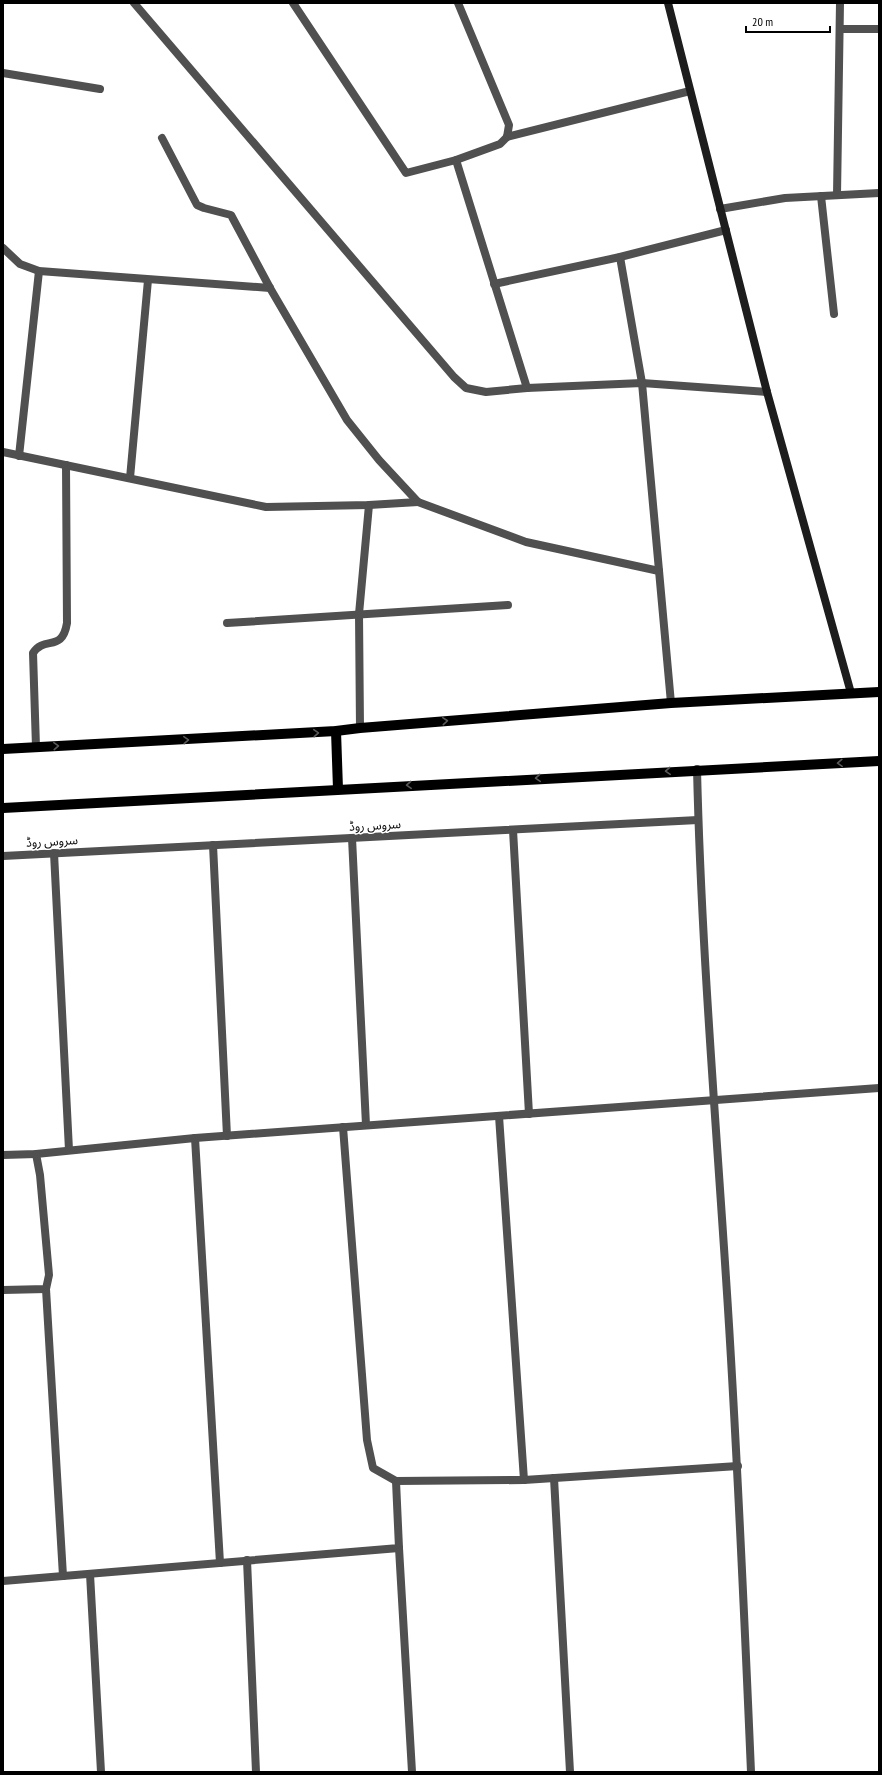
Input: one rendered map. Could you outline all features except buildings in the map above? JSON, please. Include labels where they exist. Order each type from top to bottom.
[{"type":"main road","points":[[3,749],[336,731],[671,703],[879,692]]},
{"type":"main road","points":[[336,731],[338,789]]},
{"type":"main road","points":[[3,808],[697,769],[879,761]]},
{"type":"street","points":[[134,3],[454,377],[466,388],[486,392],[527,388],[642,383],[766,392]]},
{"type":"street","points":[[293,3],[406,173],[456,160],[500,144],[507,137],[690,91]]},
{"type":"street","points":[[458,3],[509,126],[507,137]]},
{"type":"street","points":[[668,3],[766,392],[788,465],[851,693]]},
{"type":"street","points":[[837,195],[840,3]]},
{"type":"street","points":[[840,29],[879,29]]},
{"type":"street","points":[[3,74],[100,88]]},
{"type":"street","points":[[162,138],[197,205],[230,215],[346,420],[418,502]]},
{"type":"street","points":[[456,160],[527,388]]},
{"type":"street","points":[[720,209],[785,198],[879,193]]},
{"type":"street","points":[[821,196],[834,314]]},
{"type":"street","points":[[494,284],[620,257],[726,230]]},
{"type":"street","points":[[3,248],[20,264],[39,271],[270,288]]},
{"type":"street","points":[[620,257],[642,383],[671,703]]},
{"type":"street","points":[[19,456],[39,271]]},
{"type":"street","points":[[130,478],[148,280]]},
{"type":"street","points":[[3,452],[266,507],[369,505],[418,502],[526,542],[659,571]]},
{"type":"street","points":[[36,747],[33,653],[36,648],[61,640],[65,634],[67,623],[66,465]]},
{"type":"street","points":[[360,728],[359,614],[369,505]]},
{"type":"street","points":[[227,623],[508,605]]},
{"type":"street","points":[[697,769],[698,820],[714,1100],[738,1466],[751,1772]]},
{"type":"street","name":"سروس روڈ","points":[[3,856],[698,820]]},
{"type":"street","points":[[513,830],[529,1114]]},
{"type":"street","points":[[352,838],[366,1125]]},
{"type":"street","points":[[213,845],[227,1136]]},
{"type":"street","points":[[54,853],[69,1150]]},
{"type":"street","points":[[3,1155],[36,1154],[195,1138],[879,1088]]},
{"type":"street","points":[[499,1116],[524,1480]]},
{"type":"street","points":[[343,1127],[367,1440],[373,1468],[396,1481],[524,1480],[738,1466]]},
{"type":"street","points":[[195,1138],[220,1563]]},
{"type":"street","points":[[36,1154],[40,1175],[49,1275],[46,1289],[62,1576]]},
{"type":"street","points":[[3,1290],[46,1289]]},
{"type":"street","points":[[554,1478],[570,1772]]},
{"type":"street","points":[[396,1481],[412,1772]]},
{"type":"street","points":[[3,1581],[399,1548]]},
{"type":"street","points":[[247,1560],[256,1772]]},
{"type":"street","points":[[90,1574],[101,1772]]}]
